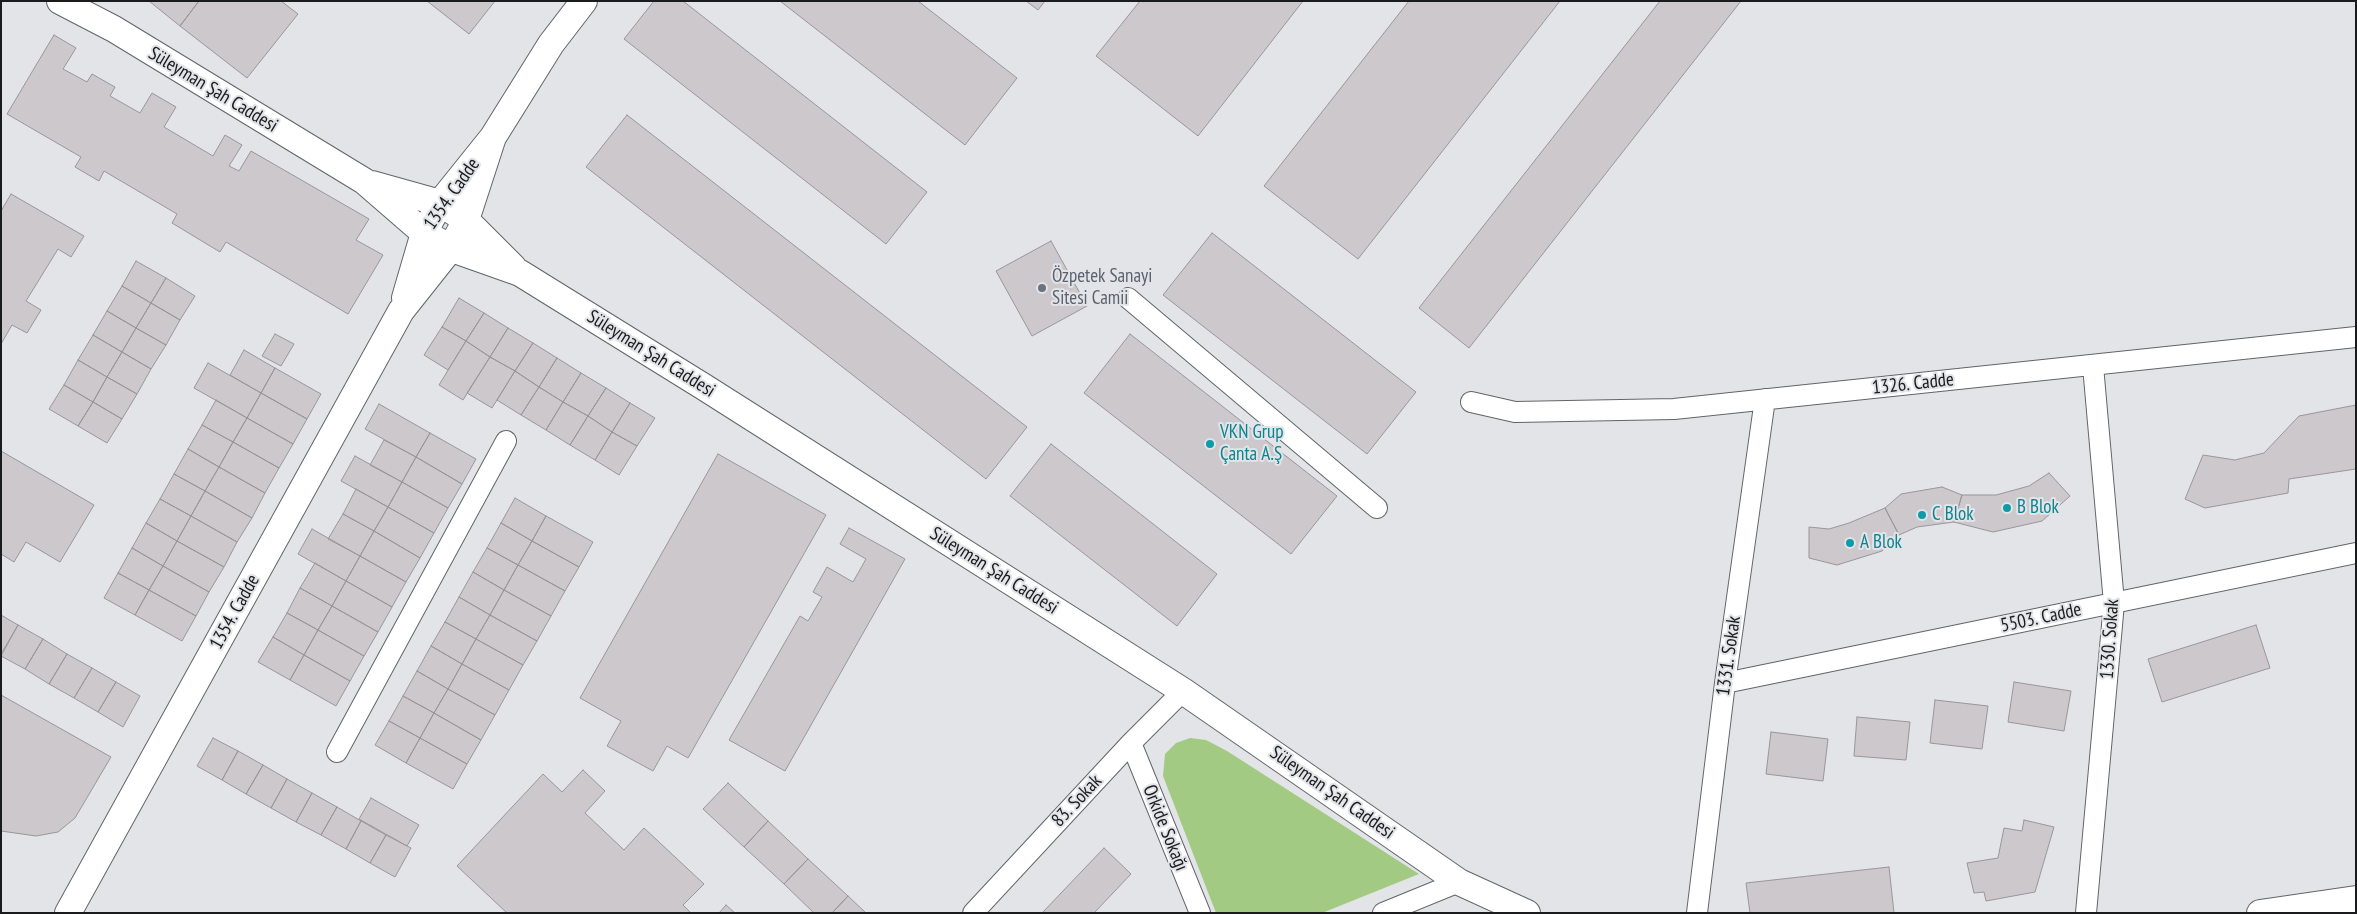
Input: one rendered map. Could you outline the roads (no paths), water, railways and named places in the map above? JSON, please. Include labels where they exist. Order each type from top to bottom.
[{"type":"main road","name":"Süleyman Şah Caddesi","points":[[60,1],[114,30],[364,181]]},
{"type":"main road","name":"1354. Cadde","points":[[401,311],[424,233],[440,203],[493,137],[551,44],[584,1]]},
{"type":"main road","name":"1354. Cadde","points":[[68,913],[401,311],[451,248],[466,220],[493,137]]},
{"type":"main road","points":[[364,181],[440,203],[466,220],[520,273]]},
{"type":"main road","points":[[364,181],[424,233],[451,248],[520,273]]},
{"type":"main road","name":"Süleyman Şah Caddesi","points":[[520,273],[704,387],[1183,691],[1459,882],[1527,913]]},
{"type":"main road","name":"Süleyman Şah Caddesi","points":[[1459,882],[1472,903],[1486,913]]},
{"type":"main road","points":[[2260,913],[2356,899]]},
{"type":"street","points":[[1128,298],[1377,508]]},
{"type":"street","name":"1326. Cadde","points":[[1471,402],[1515,412],[1674,409],[2356,337]]},
{"type":"street","name":"1330. Sokak","points":[[2086,913],[2114,603],[2093,366]]},
{"type":"street","name":"1331. Sokak","points":[[1698,913],[1725,683],[1765,400]]},
{"type":"street","points":[[337,752],[506,440]]},
{"type":"street","name":"5503. Cadde","points":[[1725,683],[2356,553]]},
{"type":"street","name":"83. Sokak","points":[[973,913],[1131,743],[1183,691]]},
{"type":"street","name":"Orkide Sokağı","points":[[1131,743],[1200,913]]},
{"type":"street","points":[[1383,913],[1459,882]]},
{"type":"place","name":"Özpetek Sanayi Sitesi Camii","points":[[1042,288]]},
{"type":"place","name":"VKN Grup Çanta A.Ş","points":[[1210,444]]},
{"type":"place","name":"B Blok","points":[[2007,508]]},
{"type":"place","name":"C Blok","points":[[1922,515]]},
{"type":"place","name":"A Blok","points":[[1850,543]]}]
